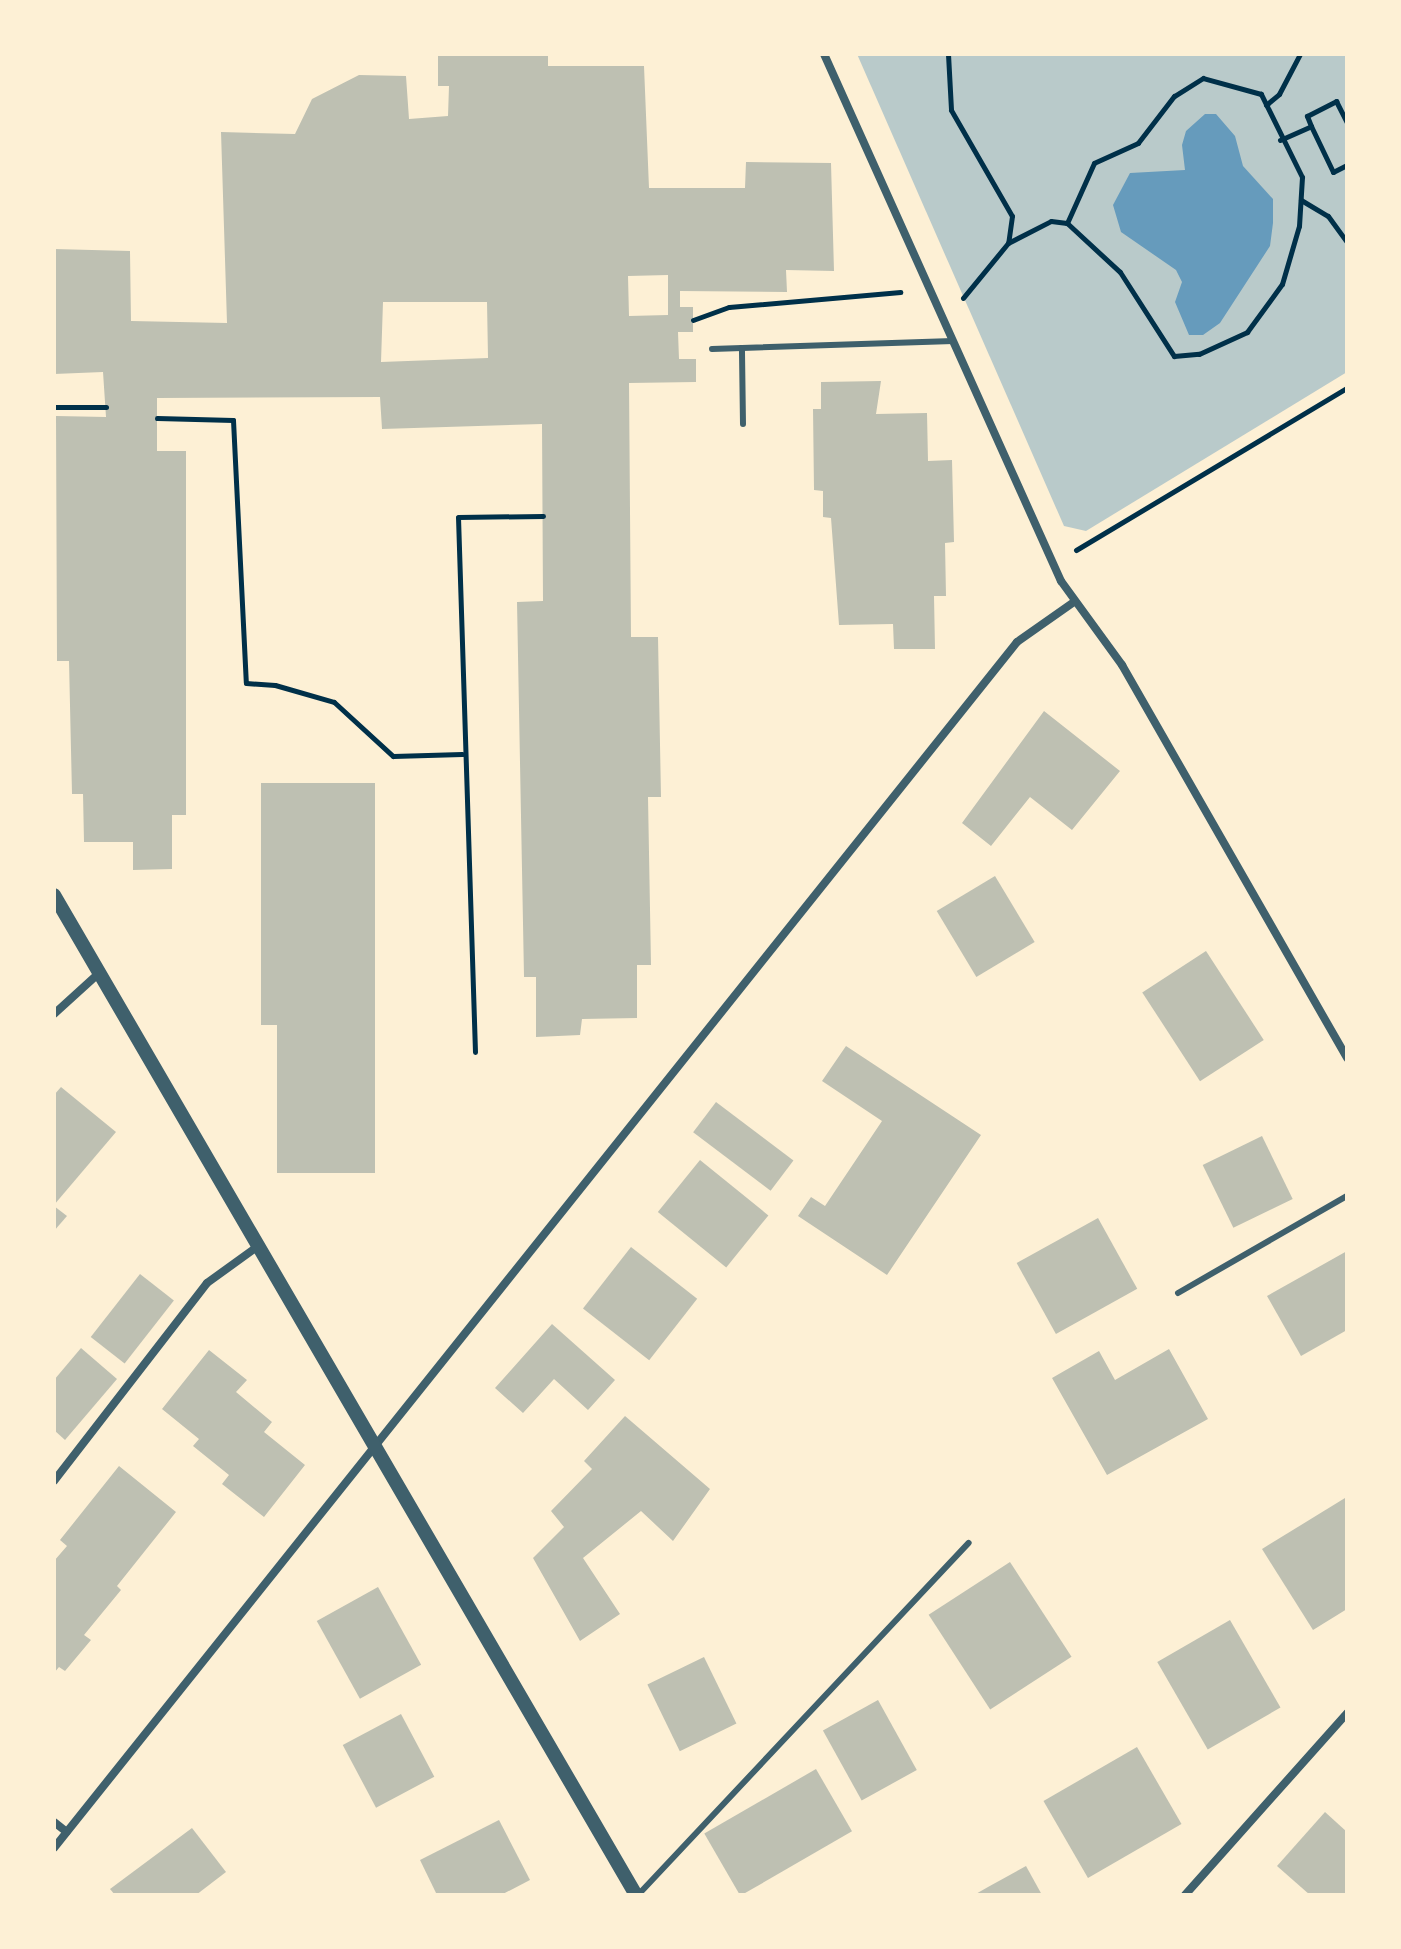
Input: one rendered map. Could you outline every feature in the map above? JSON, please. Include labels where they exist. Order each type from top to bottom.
[{"type":"street","points":[[824,54],[1052,564],[1074,602],[1122,665],[1347,1058]]},
{"type":"street","points":[[54,1848],[1017,642],[1074,602]]},
{"type":"street","points":[[54,895],[637,1895]]},
{"type":"street","points":[[54,1014],[99,973]]},
{"type":"street","points":[[55,1477],[207,1283],[257,1247]]},
{"type":"street","points":[[1185,1895],[1347,1713]]},
{"type":"street","points":[[54,1822],[67,1832]]},
{"type":"lane","points":[[712,349],[953,341]]},
{"type":"lane","points":[[742,348],[743,424]]},
{"type":"lane","points":[[1178,1293],[1347,1196]]},
{"type":"lane","points":[[637,1895],[969,1543]]},
{"type":"path","points":[[948,54],[951,110],[1012,216],[1008,243]]},
{"type":"path","points":[[1266,105],[1279,94],[1300,54]]},
{"type":"path","points":[[942,318],[1008,243],[1051,221],[1067,223],[1120,272],[1159,338],[1174,356],[1184,357],[1247,332],[1261,317],[1282,284],[1301,200],[1302,177],[1280,140],[1261,94],[1203,78],[1174,96],[1138,143],[1094,163],[1067,223]]},
{"type":"path","points":[[1347,123],[1336,101],[1307,116],[1333,172],[1347,165]]},
{"type":"path","points":[[1280,140],[1311,126]]},
{"type":"path","points":[[1301,200],[1328,216],[1347,242]]},
{"type":"path","points":[[693,320],[729,307],[929,289]]},
{"type":"path","points":[[1052,564],[1347,388]]},
{"type":"path","points":[[54,407],[106,407]]},
{"type":"path","points":[[157,418],[233,420],[246,683],[275,685],[334,702],[393,756],[462,754]]},
{"type":"path","points":[[475,1052],[462,754],[458,517],[543,516]]},
{"type":"shaded area","points":[[857,54],[1347,54],[1347,372],[1086,531],[1064,526]]},
{"type":"water","points":[[1205,114],[1216,114],[1235,136],[1243,166],[1273,199],[1273,223],[1270,246],[1220,323],[1203,335],[1189,335],[1175,302],[1182,282],[1176,270],[1121,232],[1113,205],[1130,173],[1185,170],[1182,145],[1186,131]]},
{"type":"building","points":[[438,54],[548,54],[548,66],[644,66],[649,188],[745,188],[746,162],[831,163],[834,271],[786,270],[787,292],[680,291],[680,307],[693,307],[693,332],[678,332],[679,359],[696,359],[696,382],[629,383],[631,637],[658,637],[661,797],[648,797],[651,965],[637,965],[637,1018],[582,1019],[580,1035],[536,1037],[536,977],[524,977],[517,602],[543,601],[542,424],[382,429],[380,397],[157,398],[157,451],[186,451],[186,815],[172,815],[172,869],[133,870],[133,842],[84,842],[83,794],[72,794],[69,661],[57,661],[56,416],[106,417],[103,372],[54,374],[54,249],[130,251],[131,321],[227,323],[221,132],[295,134],[312,99],[359,75],[406,76],[409,119],[448,116],[449,86],[438,86]],"holes":[[[668,275],[668,315],[629,316],[628,276]],[[383,302],[487,302],[488,358],[381,362]]]},
{"type":"building","points":[[881,381],[876,414],[927,413],[928,461],[952,460],[954,542],[945,543],[946,596],[934,596],[935,649],[894,649],[893,624],[839,625],[831,518],[823,517],[823,491],[814,490],[813,409],[821,409],[821,382]]},
{"type":"building","points":[[1044,711],[1120,771],[1072,830],[1030,797],[991,846],[962,823]]},
{"type":"building","points":[[261,783],[375,783],[375,1173],[277,1173],[277,1025],[261,1025]]},
{"type":"building","points":[[995,876],[1035,942],[976,977],[937,911]]},
{"type":"building","points":[[1206,951],[1264,1040],[1200,1081],[1142,992]]},
{"type":"building","points":[[846,1046],[981,1135],[887,1275],[798,1216],[811,1197],[825,1206],[882,1121],[822,1081]]},
{"type":"building","points":[[61,1087],[116,1132],[54,1205],[54,1095]]},
{"type":"building","points":[[716,1102],[793,1160],[771,1191],[693,1132]]},
{"type":"building","points":[[1262,1136],[1293,1199],[1233,1228],[1203,1165]]},
{"type":"building","points":[[700,1160],[768,1215],[726,1267],[658,1212]]},
{"type":"building","points":[[54,1206],[67,1216],[54,1231]]},
{"type":"building","points":[[1098,1218],[1137,1289],[1056,1334],[1017,1263]]},
{"type":"building","points":[[631,1247],[697,1299],[649,1360],[583,1308]]},
{"type":"building","points":[[1347,1251],[1347,1330],[1301,1356],[1267,1296]]},
{"type":"building","points":[[140,1274],[174,1300],[125,1364],[91,1337]]},
{"type":"building","points":[[552,1324],[615,1380],[588,1410],[554,1379],[523,1413],[495,1388]]},
{"type":"building","points":[[81,1348],[117,1379],[65,1440],[54,1430],[54,1380]]},
{"type":"building","points":[[1169,1349],[1208,1419],[1107,1475],[1052,1378],[1099,1351],[1115,1380]]},
{"type":"building","points":[[209,1350],[247,1380],[236,1392],[272,1422],[264,1432],[305,1465],[264,1517],[222,1484],[229,1475],[193,1446],[199,1439],[162,1409]]},
{"type":"building","points":[[625,1416],[710,1489],[673,1541],[641,1511],[583,1558],[620,1614],[580,1641],[533,1558],[564,1527],[551,1511],[592,1469],[584,1461]]},
{"type":"building","points":[[119,1466],[176,1512],[117,1586],[121,1590],[84,1635],[91,1640],[65,1671],[59,1667],[54,1673],[54,1561],[67,1546],[60,1540]]},
{"type":"building","points":[[1345,1498],[1347,1609],[1313,1630],[1262,1549]]},
{"type":"building","points":[[1010,1562],[1072,1657],[990,1710],[929,1615]]},
{"type":"building","points":[[378,1587],[421,1665],[360,1699],[317,1621]]},
{"type":"building","points":[[1230,1620],[1280,1707],[1208,1749],[1157,1662]]},
{"type":"building","points":[[704,1657],[736,1724],[680,1751],[647,1685]]},
{"type":"building","points":[[878,1700],[917,1770],[862,1801],[823,1731]]},
{"type":"building","points":[[401,1714],[434,1777],[376,1808],[343,1745]]},
{"type":"building","points":[[1137,1747],[1182,1824],[1088,1878],[1043,1801]]},
{"type":"building","points":[[816,1769],[852,1831],[742,1895],[704,1833]]},
{"type":"building","points":[[1325,1812],[1347,1832],[1347,1895],[1310,1895],[1277,1866]]},
{"type":"building","points":[[499,1820],[530,1880],[501,1895],[437,1895],[420,1860]]},
{"type":"building","points":[[192,1828],[226,1872],[196,1895],[115,1895],[110,1889]]},
{"type":"building","points":[[1026,1866],[1042,1895],[974,1895],[988,1887]]}]
